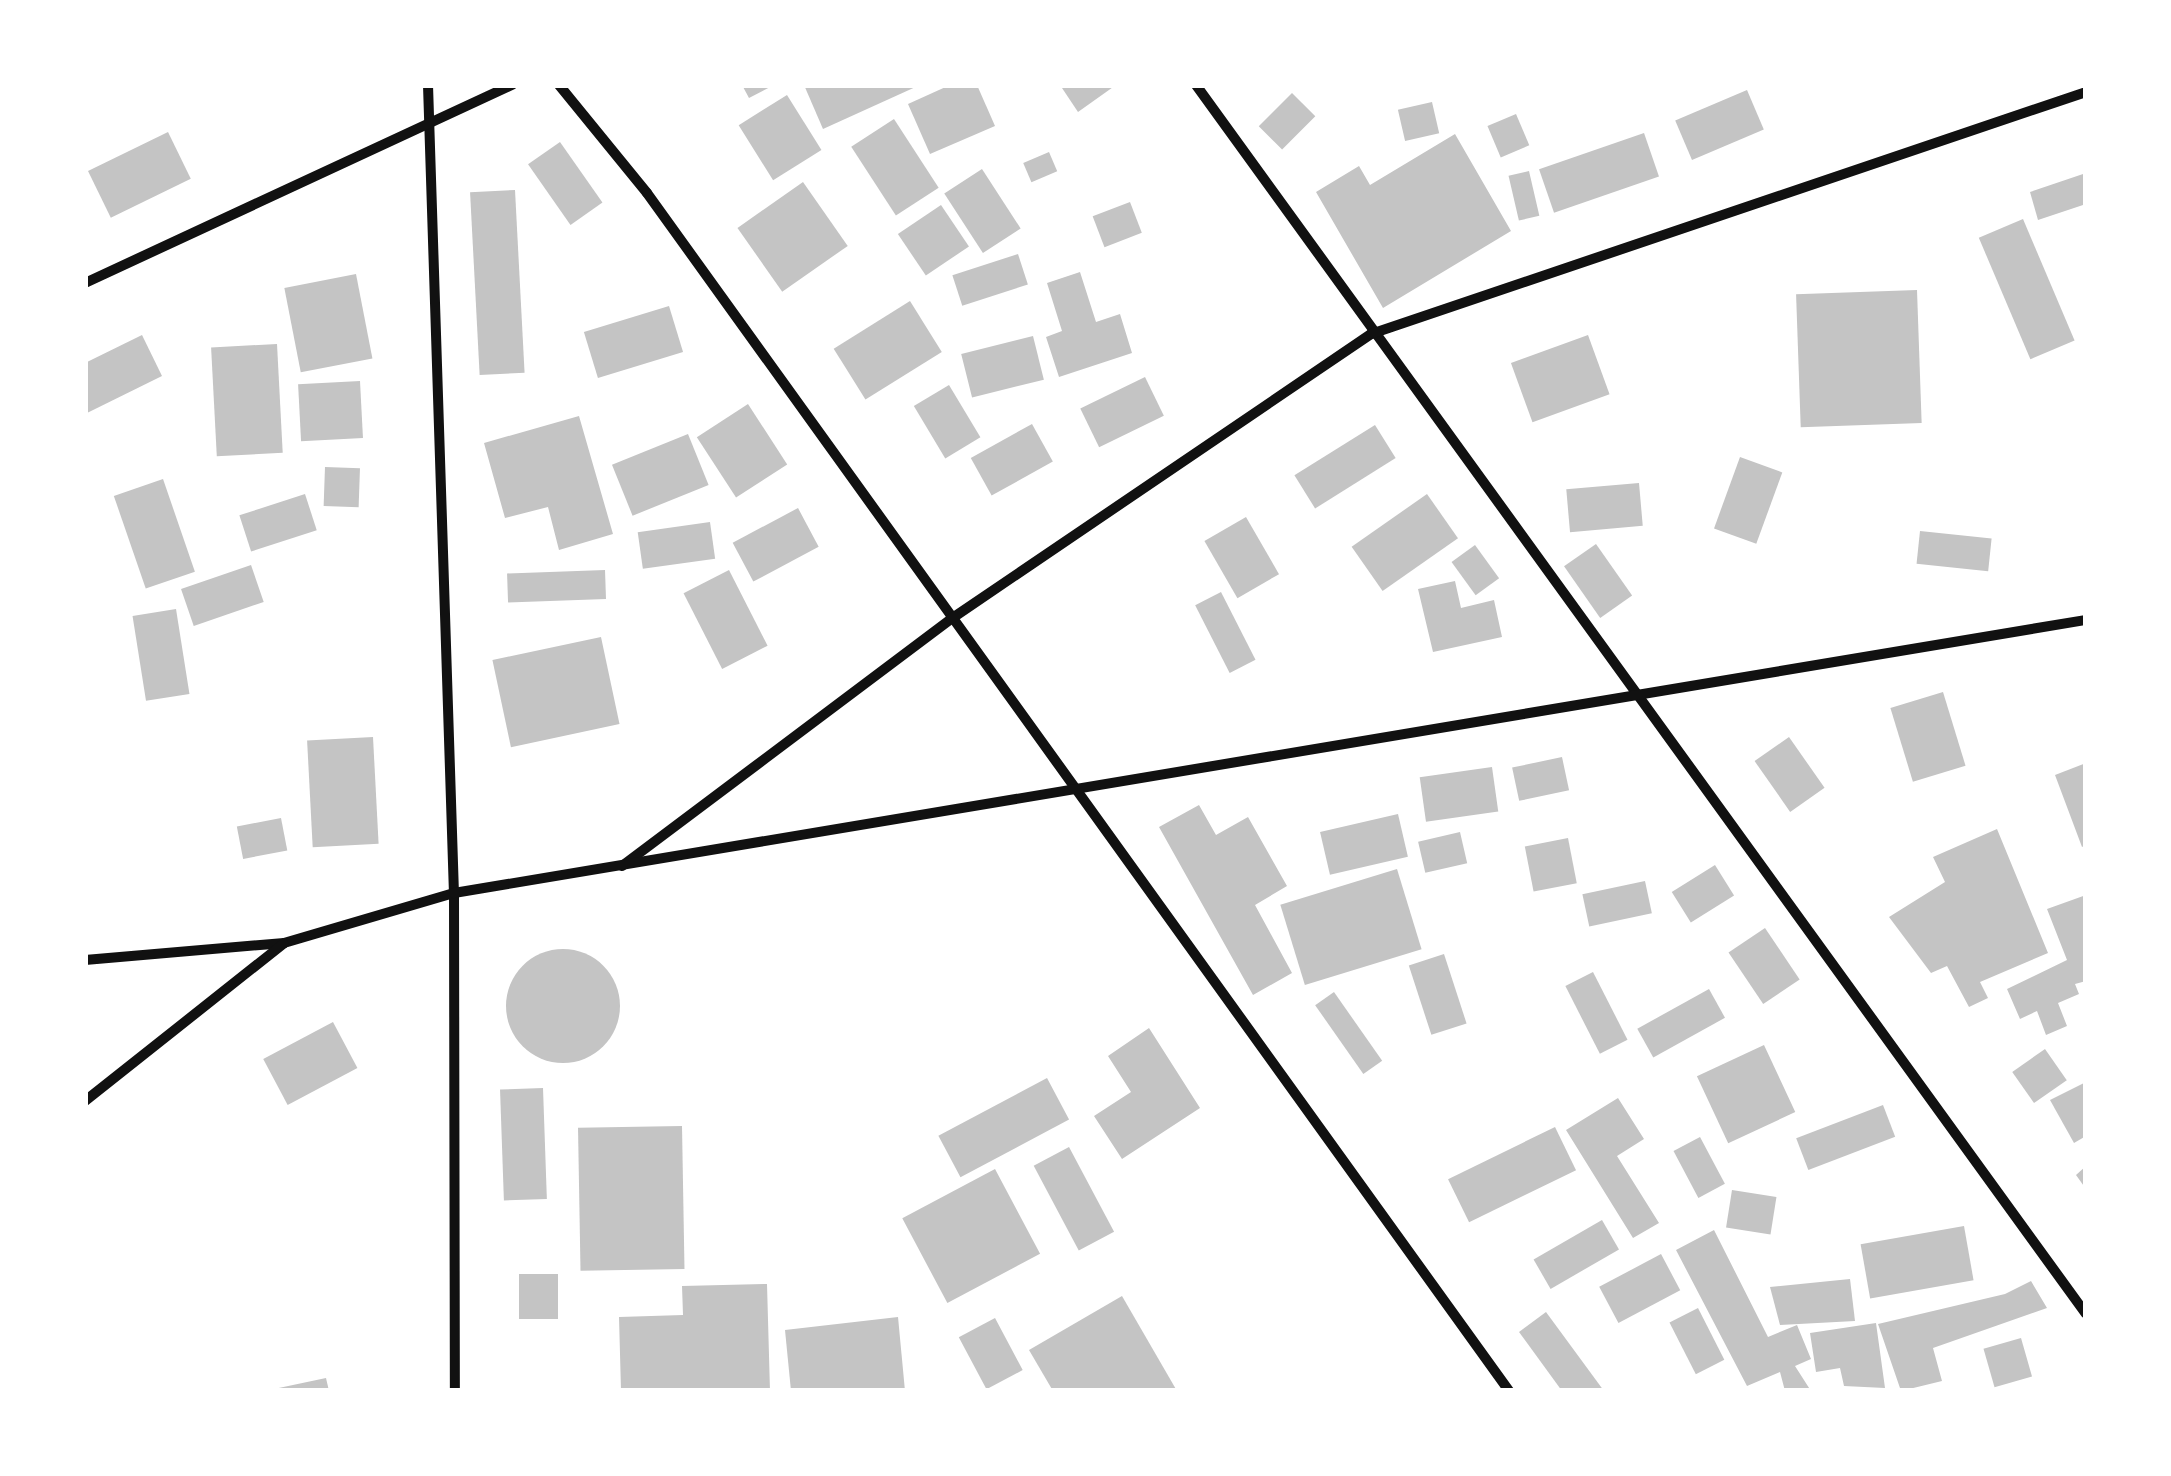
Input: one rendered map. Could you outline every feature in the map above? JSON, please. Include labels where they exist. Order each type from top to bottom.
[{"type":"street","points":[[428,85],[454,893],[455,1391]]},
{"type":"street","points":[[85,283],[512,85]]},
{"type":"street","points":[[559,85],[647,193],[1509,1391]]},
{"type":"street","points":[[1196,85],[1371,334],[1640,693],[2086,1314]]},
{"type":"street","points":[[619,868],[951,619],[1371,334],[2086,92]]},
{"type":"street","points":[[85,960],[284,943],[454,893],[1081,793],[1640,693],[2086,620]]},
{"type":"street","points":[[85,1100],[284,943]]},
{"type":"building","points":[[742,85],[774,85],[749,98]]},
{"type":"building","points":[[804,85],[920,85],[823,129]]},
{"type":"building","points":[[950,85],[977,85],[995,126],[930,154],[908,104]]},
{"type":"building","points":[[1060,85],[1116,85],[1078,112]]},
{"type":"building","points":[[1747,90],[1764,130],[1692,160],[1675,120]]},
{"type":"building","points":[[1292,93],[1315,116],[1282,150],[1259,126]]},
{"type":"building","points":[[787,95],[821,150],[773,180],[739,125]]},
{"type":"building","points":[[1432,102],[1439,133],[1405,141],[1398,110]]},
{"type":"building","points":[[1516,114],[1529,145],[1501,157],[1487,126]]},
{"type":"building","points":[[894,119],[939,188],[896,216],[851,147]]},
{"type":"building","points":[[168,132],[191,179],[111,218],[88,171]]},
{"type":"building","points":[[1644,133],[1659,176],[1554,213],[1539,169]]},
{"type":"building","points":[[1455,134],[1511,231],[1383,308],[1316,192],[1359,166],[1370,185]]},
{"type":"building","points":[[560,142],[602,203],[570,225],[528,164]]},
{"type":"building","points":[[1049,152],[1057,171],[1031,182],[1023,163]]},
{"type":"building","points":[[982,169],[1021,229],[983,253],[944,194]]},
{"type":"building","points":[[1529,171],[1539,216],[1519,221],[1509,176]]},
{"type":"building","points":[[2086,173],[2086,204],[2038,220],[2030,192]]},
{"type":"building","points":[[803,182],[848,246],[782,292],[737,228]]},
{"type":"building","points":[[515,190],[525,373],[480,375],[470,192]]},
{"type":"building","points":[[1130,202],[1142,233],[1104,247],[1093,216]]},
{"type":"building","points":[[941,205],[969,246],[926,276],[898,234]]},
{"type":"building","points":[[2023,219],[2075,341],[2030,359],[1979,238]]},
{"type":"building","points":[[1018,254],[1028,284],[962,306],[952,275]]},
{"type":"building","points":[[1080,272],[1096,322],[1120,314],[1132,353],[1059,377],[1046,337],[1062,331],[1047,283]]},
{"type":"building","points":[[356,274],[372,358],[301,372],[284,288]]},
{"type":"building","points":[[1917,290],[1922,423],[1801,427],[1796,294]]},
{"type":"building","points":[[910,301],[942,352],[865,400],[834,349]]},
{"type":"building","points":[[669,306],[683,352],[598,378],[584,332]]},
{"type":"building","points":[[142,335],[162,376],[85,414],[85,363]]},
{"type":"building","points":[[1588,335],[1610,394],[1532,422],[1511,363]]},
{"type":"building","points":[[1033,336],[1044,380],[972,398],[961,354]]},
{"type":"building","points":[[277,344],[283,453],[217,456],[211,347]]},
{"type":"building","points":[[1145,377],[1164,416],[1099,447],[1080,409]]},
{"type":"building","points":[[360,381],[363,438],[301,441],[298,384]]},
{"type":"building","points":[[949,385],[980,437],[945,458],[914,406]]},
{"type":"building","points":[[748,404],[787,464],[736,498],[697,437]]},
{"type":"building","points":[[579,416],[613,534],[559,550],[548,507],[505,518],[484,443]]},
{"type":"building","points":[[1032,424],[1053,462],[992,496],[971,458]]},
{"type":"building","points":[[1375,425],[1396,458],[1315,508],[1294,475]]},
{"type":"building","points":[[688,434],[709,485],[633,516],[612,465]]},
{"type":"building","points":[[1740,457],[1782,472],[1756,544],[1714,528]]},
{"type":"building","points":[[325,467],[360,468],[359,507],[324,506]]},
{"type":"building","points":[[163,479],[195,572],[146,589],[114,496]]},
{"type":"building","points":[[1639,483],[1643,526],[1570,532],[1566,489]]},
{"type":"building","points":[[305,494],[317,530],[251,551],[239,515]]},
{"type":"building","points":[[1427,494],[1458,538],[1383,591],[1352,547]]},
{"type":"building","points":[[798,508],[819,547],[753,582],[733,543]]},
{"type":"building","points":[[1246,517],[1279,574],[1237,598],[1204,541]]},
{"type":"building","points":[[710,522],[715,559],[643,569],[638,532]]},
{"type":"building","points":[[1920,531],[1992,539],[1988,571],[1917,564]]},
{"type":"building","points":[[1596,544],[1632,596],[1600,618],[1564,566]]},
{"type":"building","points":[[1475,545],[1499,578],[1476,595],[1452,562]]},
{"type":"building","points":[[251,565],[264,602],[194,626],[181,589]]},
{"type":"building","points":[[605,570],[606,599],[508,602],[507,573]]},
{"type":"building","points":[[729,570],[768,646],[722,669],[684,593]]},
{"type":"building","points":[[1455,581],[1461,608],[1494,600],[1502,637],[1433,652],[1418,589]]},
{"type":"building","points":[[1221,592],[1256,660],[1230,673],[1195,605]]},
{"type":"building","points":[[176,609],[189,694],[146,701],[133,616]]},
{"type":"building","points":[[601,637],[620,724],[511,747],[492,660]]},
{"type":"building","points":[[1943,692],[1966,766],[1913,782],[1890,708]]},
{"type":"building","points":[[373,737],[379,844],[313,847],[307,740]]},
{"type":"building","points":[[1789,737],[1825,788],[1790,812],[1755,761]]},
{"type":"building","points":[[1562,757],[1569,790],[1519,801],[1512,768]]},
{"type":"building","points":[[2086,763],[2086,845],[2082,847],[2055,775]]},
{"type":"building","points":[[1492,767],[1498,812],[1426,822],[1420,777]]},
{"type":"building","points":[[1199,805],[1216,835],[1248,817],[1287,886],[1255,905],[1292,973],[1253,995],[1159,827]]},
{"type":"building","points":[[1398,814],[1408,857],[1330,875],[1320,832]]},
{"type":"building","points":[[281,818],[287,850],[243,859],[237,827]]},
{"type":"building","points":[[1997,829],[2048,953],[1980,982],[1988,998],[1969,1007],[1947,966],[1931,973],[1889,917],[1945,882],[1933,857]]},
{"type":"building","points":[[1460,832],[1467,863],[1425,873],[1418,842]]},
{"type":"building","points":[[1568,838],[1577,883],[1534,892],[1525,846]]},
{"type":"building","points":[[1715,865],[1734,896],[1691,923],[1672,892]]},
{"type":"building","points":[[1397,869],[1422,949],[1305,985],[1280,905]]},
{"type":"building","points":[[1645,881],[1652,913],[1589,927],[1582,894]]},
{"type":"building","points":[[2086,895],[2086,981],[2075,984],[2079,994],[2058,1003],[2067,1026],[2046,1035],[2037,1011],[2020,1019],[2007,989],[2067,960],[2047,909]]},
{"type":"building","points":[[1765,928],[1800,979],[1763,1004],[1729,953]]},
{"type":"building","points":[[563,949],[585,953],[604,965],[616,984],[620,1006],[616,1028],[604,1047],[585,1059],[563,1063],[541,1059],[522,1047],[510,1028],[506,1006],[510,984],[522,965],[541,953]]},
{"type":"building","points":[[1444,954],[1467,1023],[1431,1035],[1409,965]]},
{"type":"building","points":[[1593,972],[1628,1040],[1600,1054],[1565,986]]},
{"type":"building","points":[[1709,989],[1725,1018],[1653,1058],[1637,1029]]},
{"type":"building","points":[[1334,992],[1382,1061],[1363,1074],[1315,1005]]},
{"type":"building","points":[[333,1022],[357,1068],[288,1105],[263,1059]]},
{"type":"building","points":[[1149,1028],[1200,1108],[1122,1159],[1094,1116],[1131,1092],[1108,1056]]},
{"type":"building","points":[[1764,1045],[1795,1112],[1728,1143],[1697,1076]]},
{"type":"building","points":[[2045,1049],[2067,1080],[2034,1103],[2012,1072]]},
{"type":"building","points":[[1047,1078],[1069,1119],[960,1177],[938,1136]]},
{"type":"building","points":[[2086,1082],[2086,1136],[2074,1143],[2050,1100]]},
{"type":"building","points":[[543,1088],[547,1199],[504,1200],[500,1090]]},
{"type":"building","points":[[1618,1098],[1644,1139],[1617,1156],[1659,1223],[1633,1238],[1566,1130]]},
{"type":"building","points":[[1883,1105],[1895,1137],[1808,1170],[1796,1138]]},
{"type":"building","points":[[682,1126],[684,1269],[581,1271],[578,1128]]},
{"type":"building","points":[[1555,1127],[1576,1170],[1469,1222],[1448,1179]]},
{"type":"building","points":[[1700,1137],[1725,1184],[1698,1198],[1674,1151]]},
{"type":"building","points":[[1069,1147],[1114,1232],[1079,1251],[1034,1166]]},
{"type":"building","points":[[2086,1166],[2086,1189],[2076,1175]]},
{"type":"building","points":[[995,1169],[1040,1254],[947,1303],[902,1218]]},
{"type":"building","points":[[1732,1190],[1776,1197],[1771,1235],[1726,1228]]},
{"type":"building","points":[[1602,1220],[1619,1249],[1551,1289],[1534,1260]]},
{"type":"building","points":[[1964,1226],[1974,1280],[1870,1298],[1861,1244]]},
{"type":"building","points":[[1714,1230],[1768,1337],[1797,1325],[1811,1359],[1795,1366],[1811,1391],[1785,1391],[1780,1372],[1747,1386],[1676,1250]]},
{"type":"building","points":[[1661,1254],[1680,1290],[1618,1323],[1599,1287]]},
{"type":"building","points":[[519,1274],[558,1274],[558,1319],[519,1319]]},
{"type":"building","points":[[1850,1279],[1855,1321],[1780,1325],[1770,1287]]},
{"type":"building","points":[[2031,1281],[2047,1308],[1933,1348],[1942,1381],[1901,1391],[1878,1324],[2005,1294]]},
{"type":"building","points":[[767,1284],[770,1391],[621,1391],[619,1317],[683,1315],[682,1286]]},
{"type":"building","points":[[1122,1296],[1177,1391],[1053,1391],[1029,1350]]},
{"type":"building","points":[[1698,1308],[1724,1360],[1696,1374],[1669,1323]]},
{"type":"building","points":[[1546,1312],[1604,1391],[1562,1391],[1519,1332]]},
{"type":"building","points":[[898,1317],[905,1391],[791,1391],[785,1330]]},
{"type":"building","points":[[995,1318],[1023,1370],[986,1389],[959,1337]]},
{"type":"building","points":[[1876,1323],[1885,1388],[1844,1386],[1840,1368],[1816,1372],[1810,1333]]},
{"type":"building","points":[[2021,1338],[2032,1376],[1995,1387],[1984,1349]]},
{"type":"building","points":[[326,1378],[329,1391],[274,1389]]}]
